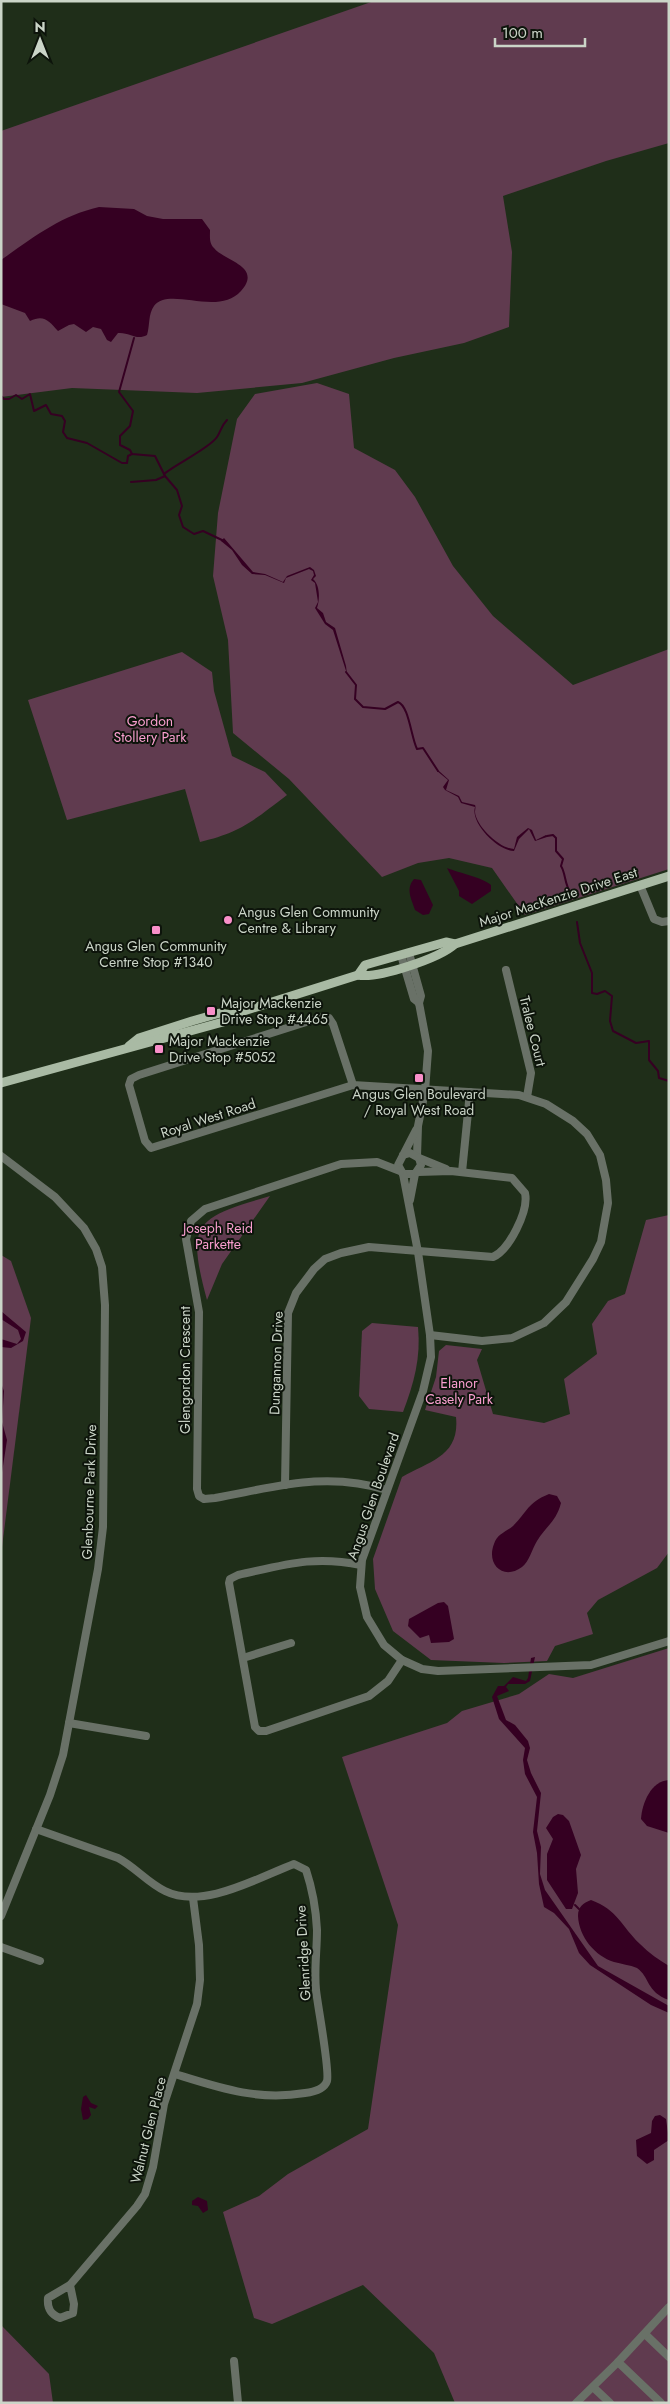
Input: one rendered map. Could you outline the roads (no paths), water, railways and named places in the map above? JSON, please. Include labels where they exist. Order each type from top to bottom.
[{"type":"main road","name":"Major MacKenzie Drive East","points":[[1,1083],[129,1046],[139,1038],[192,1021],[220,1013],[231,1015],[358,975],[367,977],[409,964],[447,952],[455,944],[669,876]]},
{"type":"main road","name":"Major MacKenzie Drive East","points":[[358,975],[365,965],[446,942],[455,944]]},
{"type":"street","points":[[640,886],[654,919],[662,922],[669,921]]},
{"type":"street","points":[[405,954],[409,964],[414,999],[419,1003],[428,1051],[425,1090],[418,1126],[418,1157],[421,1165],[416,1173]]},
{"type":"street","name":"Tralee Court","points":[[506,970],[531,1073],[527,1097]]},
{"type":"street","name":"Royal West Road","points":[[353,1085],[333,1024],[329,1018],[322,1016],[134,1076],[129,1088],[147,1146],[156,1148],[353,1085],[508,1094],[527,1097],[546,1104],[573,1120],[584,1130],[598,1149],[604,1166],[608,1195],[606,1221],[601,1242],[593,1259],[562,1307],[550,1319],[533,1330],[512,1338],[488,1342],[430,1335]]},
{"type":"street","points":[[462,1172],[470,1092]]},
{"type":"street","points":[[418,1126],[398,1162],[402,1172],[450,1171],[512,1178],[525,1194],[527,1203],[523,1216],[503,1249],[493,1257],[418,1252]]},
{"type":"street","points":[[402,1156],[410,1153],[450,1171]]},
{"type":"street","name":"Glenbourne Park Drive","points":[[1,1156],[56,1197],[84,1228],[98,1255],[104,1282],[102,1541],[69,1723],[58,1772],[1,1916]]},
{"type":"street","name":"Glengordon Crescent","points":[[387,1490],[329,1480],[285,1485],[214,1498],[204,1499],[198,1494],[199,1312],[186,1247],[186,1233],[195,1216],[205,1209],[333,1166],[348,1163],[377,1162],[402,1156]]},
{"type":"street","name":"Glengordon Crescent","points":[[377,1162],[402,1172]]},
{"type":"street","name":"Angus Glen Boulevard","points":[[402,1172],[418,1252],[430,1335],[431,1357],[428,1373],[361,1565],[360,1592],[370,1623],[384,1644],[402,1660],[422,1669],[438,1672],[598,1664],[669,1640]]},
{"type":"street","name":"Angus Glen Boulevard","points":[[409,1207],[416,1173]]},
{"type":"street","name":"Dungannon Drive","points":[[285,1485],[288,1317],[293,1297],[314,1269],[332,1256],[369,1247],[418,1252]]},
{"type":"street","points":[[361,1565],[335,1560],[312,1560],[232,1576],[229,1583],[255,1727],[263,1731],[369,1696],[388,1681],[402,1660]]},
{"type":"street","points":[[243,1658],[291,1643]]},
{"type":"street","points":[[69,1723],[146,1736]]},
{"type":"street","name":"Glenridge Drive","points":[[36,1829],[113,1855],[130,1864],[162,1890],[179,1897],[193,1898],[222,1891],[294,1864],[306,1870],[317,1928],[316,1984],[319,2023],[328,2074],[325,2085],[322,2088],[293,2095],[265,2096],[232,2091],[175,2074]]},
{"type":"street","name":"Walnut Glen Place","points":[[70,2285],[74,2304],[73,2312],[60,2318],[52,2315],[48,2306],[48,2298],[70,2285],[137,2206],[144,2194],[153,2167],[164,2104],[197,2004],[200,1980],[199,1945],[193,1898]]},
{"type":"street","points":[[1,1946],[40,1961]]},
{"type":"street","points":[[576,2403],[618,2362],[669,2307]]},
{"type":"street","points":[[645,2334],[669,2357]]},
{"type":"street","points":[[234,2360],[238,2403]]},
{"type":"street","points":[[618,2362],[661,2403]]},
{"type":"street","points":[[593,2386],[610,2403]]},
{"type":"waterway","points":[[134,338],[119,392],[133,411],[130,426],[120,436],[120,445],[130,450],[132,454],[155,456],[165,476],[177,490],[182,506],[179,515],[183,527],[194,534],[203,531],[224,541]]},
{"type":"waterway","points":[[1,396],[4,399],[9,399],[16,395],[22,399],[30,394],[34,411],[46,405],[51,414],[62,416],[65,421],[63,432],[67,438],[87,443],[122,463],[127,463],[128,456],[132,454]]},
{"type":"waterway","points":[[164,474],[213,441],[227,420]]},
{"type":"waterway","points":[[131,482],[156,480],[165,476]]},
{"type":"waterway","points":[[346,672],[356,685],[355,699],[363,707],[385,709],[398,702],[402,705],[405,709],[417,749],[423,748],[438,771]]},
{"type":"waterway","points":[[547,836],[553,835],[556,838],[556,851],[563,859],[561,866],[571,894]]},
{"type":"waterway","points":[[577,922],[580,943],[592,973],[592,993],[597,994],[605,991],[612,996],[610,1021],[613,1031],[636,1043],[649,1041],[649,1060],[658,1071],[659,1078],[669,1081]]},
{"type":"waterway","points":[[575,1905],[579,1909]]},
{"type":"place","name":"Angus Glen Community Centre & Library","points":[[228,920]]},
{"type":"place","name":"Angus Glen Community Centre Stop #1340","points":[[156,930]]},
{"type":"place","name":"Major Mackenzie Drive Stop #4465","points":[[211,1011]]},
{"type":"place","name":"Major Mackenzie Drive Stop #5052","points":[[159,1049]]},
{"type":"place","name":"Angus Glen Boulevard / Royal West Road","points":[[419,1078]]},
{"type":"park label","name":"Gordon Stollery Park","points":[[150,730]]},
{"type":"park label","name":"Joseph Reid Parkette","points":[[218,1236]]},
{"type":"park label","name":"Elanor Casely Park","points":[[459,1392]]}]
